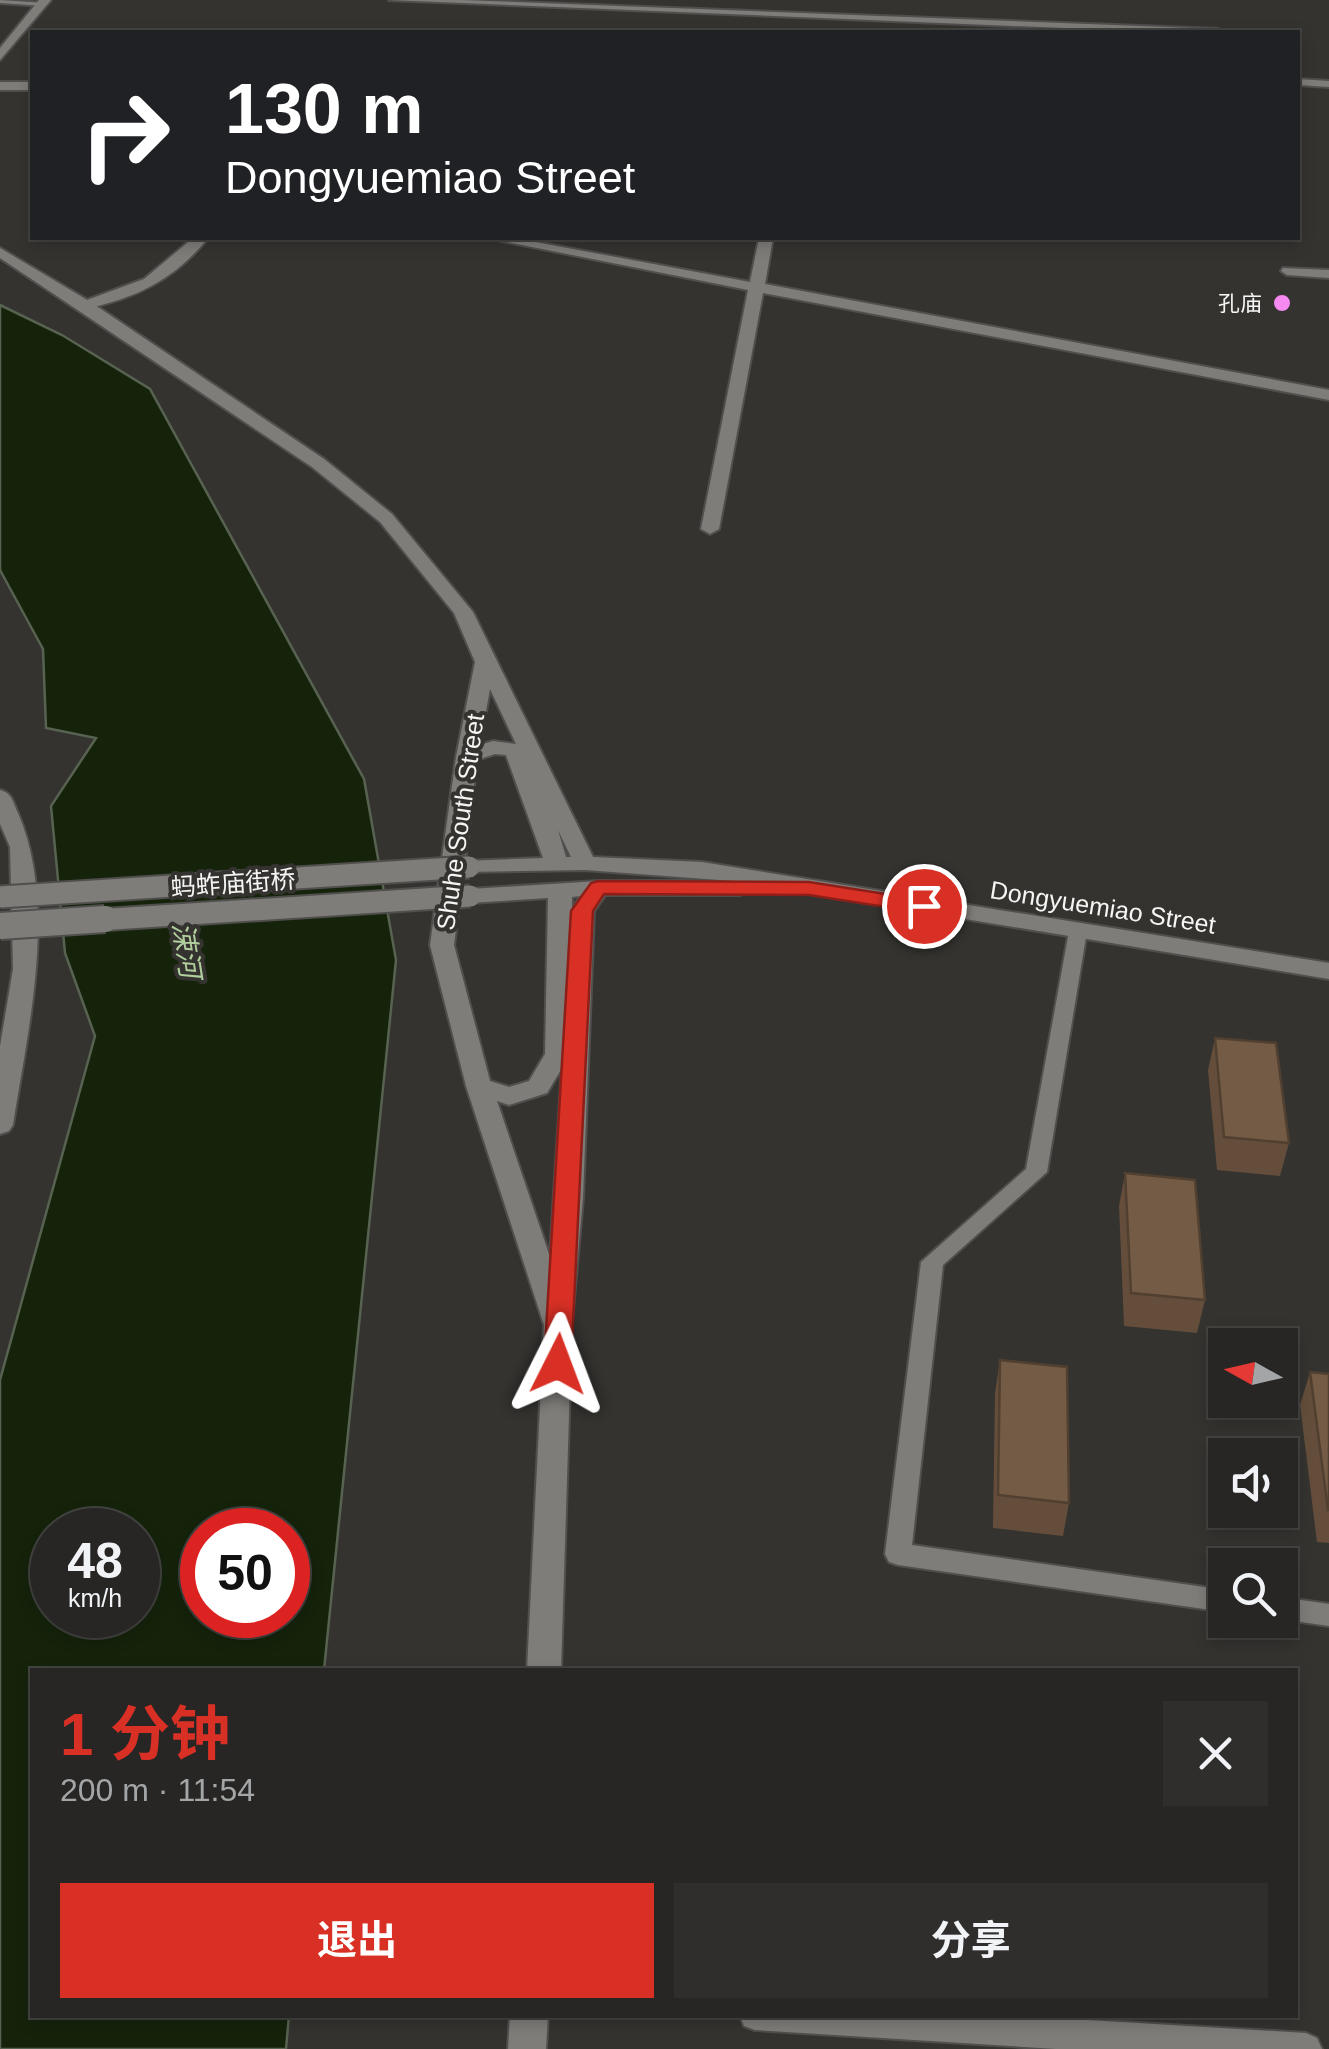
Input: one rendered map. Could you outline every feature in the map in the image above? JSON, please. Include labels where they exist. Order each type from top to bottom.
[{"type":"main road","points":[[0,56],[44,1]]},
{"type":"main road","points":[[0,86],[30,86]]},
{"type":"main road","points":[[84,304],[114,299],[167,274],[199,240]]},
{"type":"main road","points":[[504,240],[1329,395]]},
{"type":"main road","points":[[710,529],[766,240]]},
{"type":"main road","name":"Shuhe South Street","points":[[0,252],[84,304],[318,463],[386,518],[463,612],[485,662],[467,757],[442,945],[479,1086],[559,1326],[544,1668]]},
{"type":"main road","points":[[463,612],[585,863]]},
{"type":"main road","points":[[467,757],[493,747],[515,750],[554,849],[555,864]]},
{"type":"main road","points":[[0,797],[22,846],[25,969],[6,1067],[0,1126]]},
{"type":"main road","name":"Dongyuemiao Street","points":[[0,897],[469,867],[585,863],[702,869],[1329,971]]},
{"type":"main road","points":[[559,1326],[582,911],[598,888]]},
{"type":"main road","name":"Dongyuemiao Street","points":[[470,896],[598,888],[809,888]]},
{"type":"main road","points":[[479,1086],[509,1096],[538,1086],[558,1054],[560,892]]},
{"type":"main road","name":"蚂蚱庙街桥","points":[[0,926],[470,896]]},
{"type":"main road","points":[[527,2049],[529,2018]]},
{"type":"lane","points":[[0,0],[44,1]]},
{"type":"lane","points":[[393,0],[1159,30]]},
{"type":"lane","points":[[803,30],[811,0]]},
{"type":"lane","points":[[1300,82],[1329,84]]},
{"type":"lane","points":[[1287,271],[1329,274]]},
{"type":"lane","points":[[1078,931],[1036,1172],[932,1262],[898,1554],[1208,1599]]},
{"type":"lane","points":[[1298,1611],[1329,1616]]},
{"type":"lane","points":[[804,2018],[1306,2049]]},
{"type":"water","name":"涑河","points":[[0,305],[62,335],[150,389],[364,779],[396,960],[324,1668],[30,1668],[30,2018],[289,2018],[286,2049],[0,2049],[0,1380],[95,1036],[65,953],[51,806],[96,738],[46,728],[43,649],[0,570]]},
{"type":"building","points":[[1215,1038],[1276,1043],[1289,1143],[1224,1137]]},
{"type":"building","points":[[1125,1173],[1195,1180],[1205,1300],[1131,1293]]},
{"type":"building","points":[[1000,1360],[1067,1367],[1069,1503],[998,1495]]},
{"type":"building","points":[[1310,1372],[1329,1374],[1329,1510],[1328,1510]]},
{"type":"place","name":"孔庙","points":[[1282,303]]},
{"type":"route","points":[[558,1364],[582,911],[598,888],[809,888],[924,906]]}]
